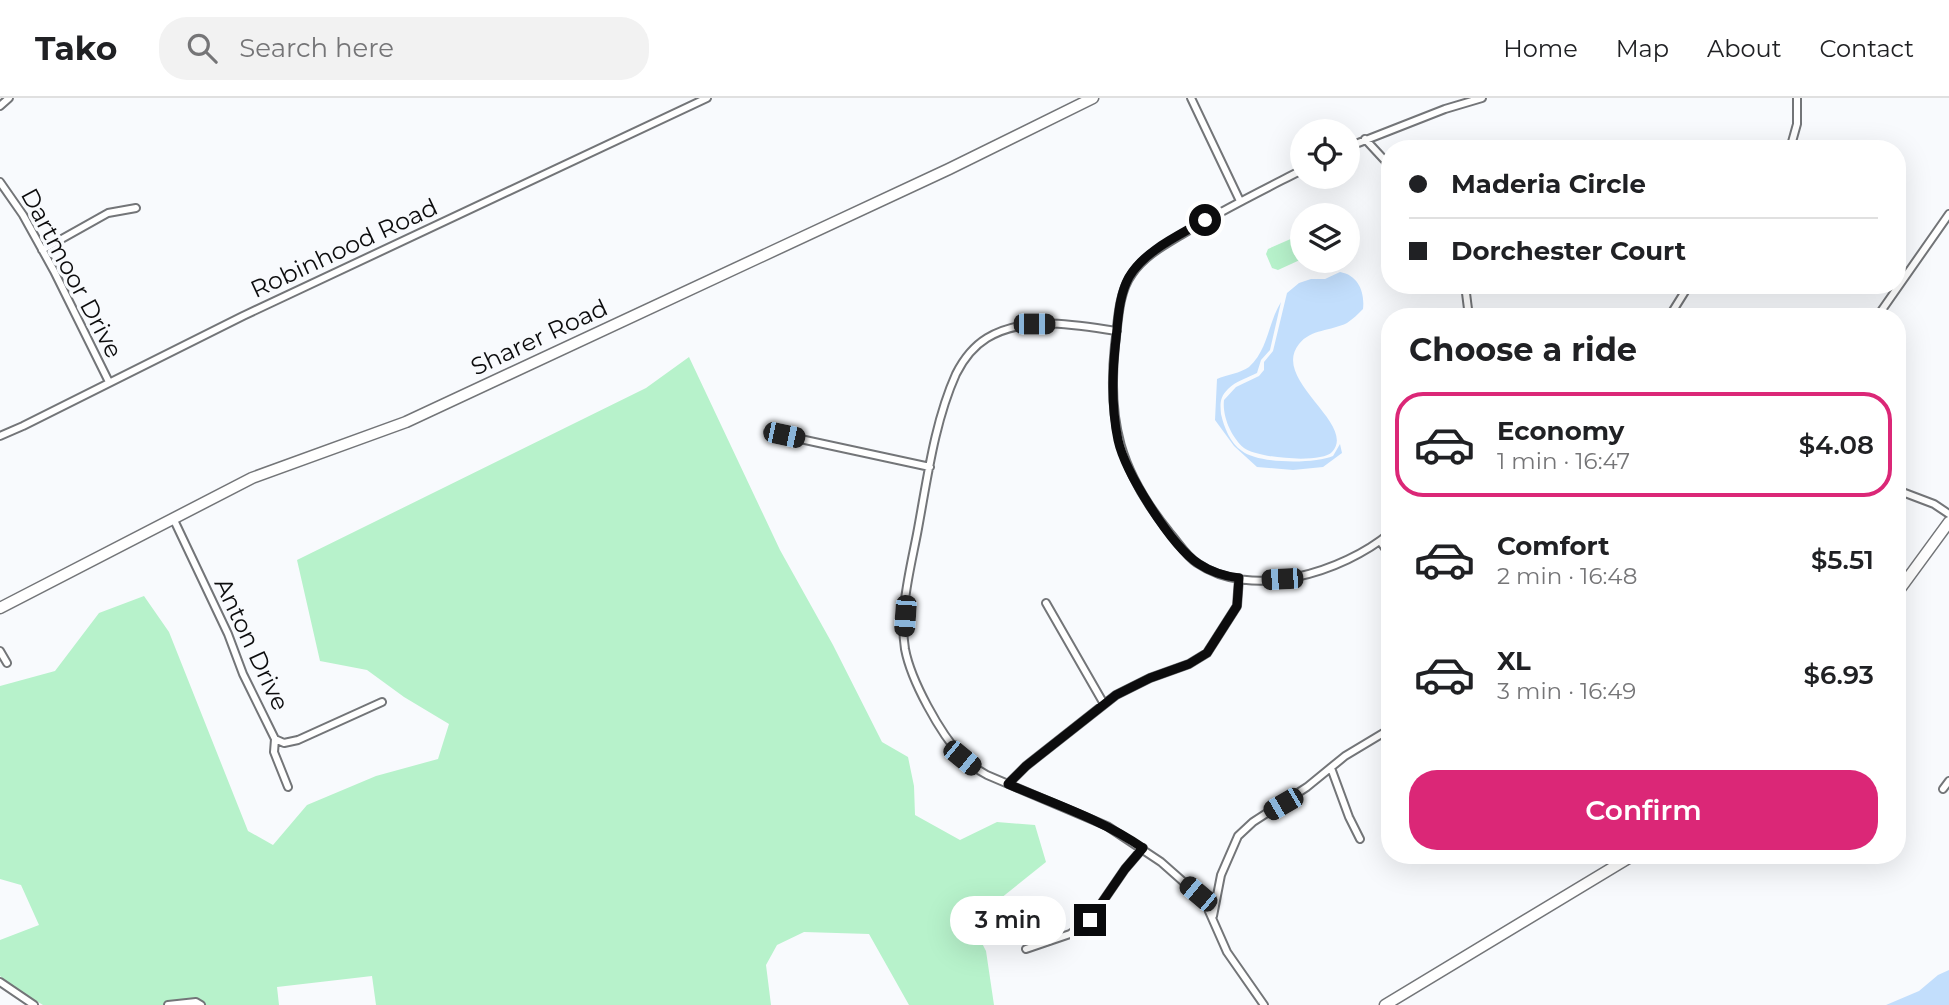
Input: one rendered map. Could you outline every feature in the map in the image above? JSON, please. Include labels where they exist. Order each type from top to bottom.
[{"type":"street","points":[[0,106],[9,98]]},
{"type":"street","name":"Robinhood Road","points":[[0,436],[243,316],[707,98]]},
{"type":"street","name":"Sharer Road","points":[[0,608],[252,478],[406,422],[888,198],[1093,98]]},
{"type":"street","points":[[1191,98],[1240,201]]},
{"type":"street","points":[[1360,142],[1445,109],[1482,98]]},
{"type":"street","points":[[1793,140],[1797,124],[1797,98]]},
{"type":"street","points":[[1365,139],[1381,156]]},
{"type":"street","points":[[1290,176],[1205,220],[1143,260],[1125,286],[1117,331],[1113,408],[1119,443],[1127,465],[1156,514],[1191,558],[1210,570],[1239,578],[1282,579],[1318,571],[1354,556],[1380,541]]},
{"type":"street","name":"Dartmoor Drive","points":[[0,182],[23,215],[54,271],[109,383]]},
{"type":"street","points":[[42,250],[108,213],[136,208]]},
{"type":"street","points":[[1906,276],[1949,214]]},
{"type":"street","points":[[1117,331],[1066,324],[1034,324],[998,333],[980,343],[963,362],[944,406],[930,467],[906,601],[904,631],[907,658],[922,694],[962,758],[987,775],[1107,826],[1143,848],[1204,900],[1227,952],[1264,1005]]},
{"type":"street","points":[[768,432],[930,467]]},
{"type":"street","points":[[1906,493],[1934,504],[1949,514]]},
{"type":"street","name":"Anton Drive","points":[[173,518],[275,739],[274,752],[288,787]]},
{"type":"street","points":[[1906,581],[1949,522]]},
{"type":"street","points":[[1008,784],[1026,766],[1128,688],[1189,664],[1207,653],[1237,606],[1239,578]]},
{"type":"street","points":[[1045,603],[1104,704]]},
{"type":"street","points":[[0,651],[7,663]]},
{"type":"street","points":[[275,739],[284,743],[298,740],[382,702]]},
{"type":"street","points":[[1213,917],[1221,875],[1238,836],[1253,822],[1307,788],[1345,757],[1381,735]]},
{"type":"street","points":[[1331,768],[1360,839]]},
{"type":"street","points":[[1943,789],[1949,781]]},
{"type":"street","points":[[1026,949],[1070,934],[1090,920],[1143,848]]},
{"type":"street","points":[[1385,1005],[1619,864]]},
{"type":"street","points":[[0,982],[34,1005]]},
{"type":"street","points":[[167,1005],[196,1002],[201,1005]]},
{"type":"green space","points":[[1290,239],[1290,264],[1278,270],[1272,268],[1266,254],[1268,249]]},
{"type":"green space","points":[[689,357],[780,550],[833,645],[882,742],[908,757],[914,786],[915,815],[960,840],[997,822],[1035,825],[1046,862],[971,922],[986,951],[994,1005],[909,1005],[869,934],[804,932],[777,945],[766,965],[771,1005],[376,1005],[372,976],[277,987],[279,1005],[43,1005],[0,976],[0,940],[39,925],[21,885],[0,879],[0,686],[55,671],[99,613],[144,596],[169,632],[248,831],[273,845],[307,805],[376,776],[438,759],[449,724],[404,697],[367,670],[320,661],[297,560],[646,388]]},
{"type":"water","points":[[1338,273],[1351,277],[1359,285],[1363,296],[1363,309],[1347,323],[1304,339],[1293,358],[1296,372],[1334,428],[1337,441],[1332,452],[1315,458],[1289,458],[1251,452],[1236,439],[1229,427],[1224,400],[1236,387],[1259,376],[1264,370],[1264,362],[1273,351],[1287,293],[1299,283],[1311,279],[1325,279]]},
{"type":"water","points":[[1281,302],[1270,350],[1261,360],[1257,373],[1234,384],[1225,392],[1221,400],[1221,414],[1234,444],[1242,451],[1260,458],[1287,461],[1325,459],[1333,456],[1340,444],[1342,453],[1323,467],[1293,470],[1257,467],[1234,446],[1215,420],[1217,379],[1246,369],[1255,360]]},
{"type":"water","points":[[1949,970],[1949,1005],[1886,1005],[1919,991],[1938,975]]},
{"type":"route","points":[[1090,920],[1143,848],[1083,814],[1008,784],[1026,766],[1116,695],[1150,678],[1189,664],[1207,653],[1237,606],[1239,578],[1210,570],[1191,558],[1137,484],[1119,443],[1112,399],[1114,353],[1121,301],[1129,278],[1143,260],[1205,220]]}]
